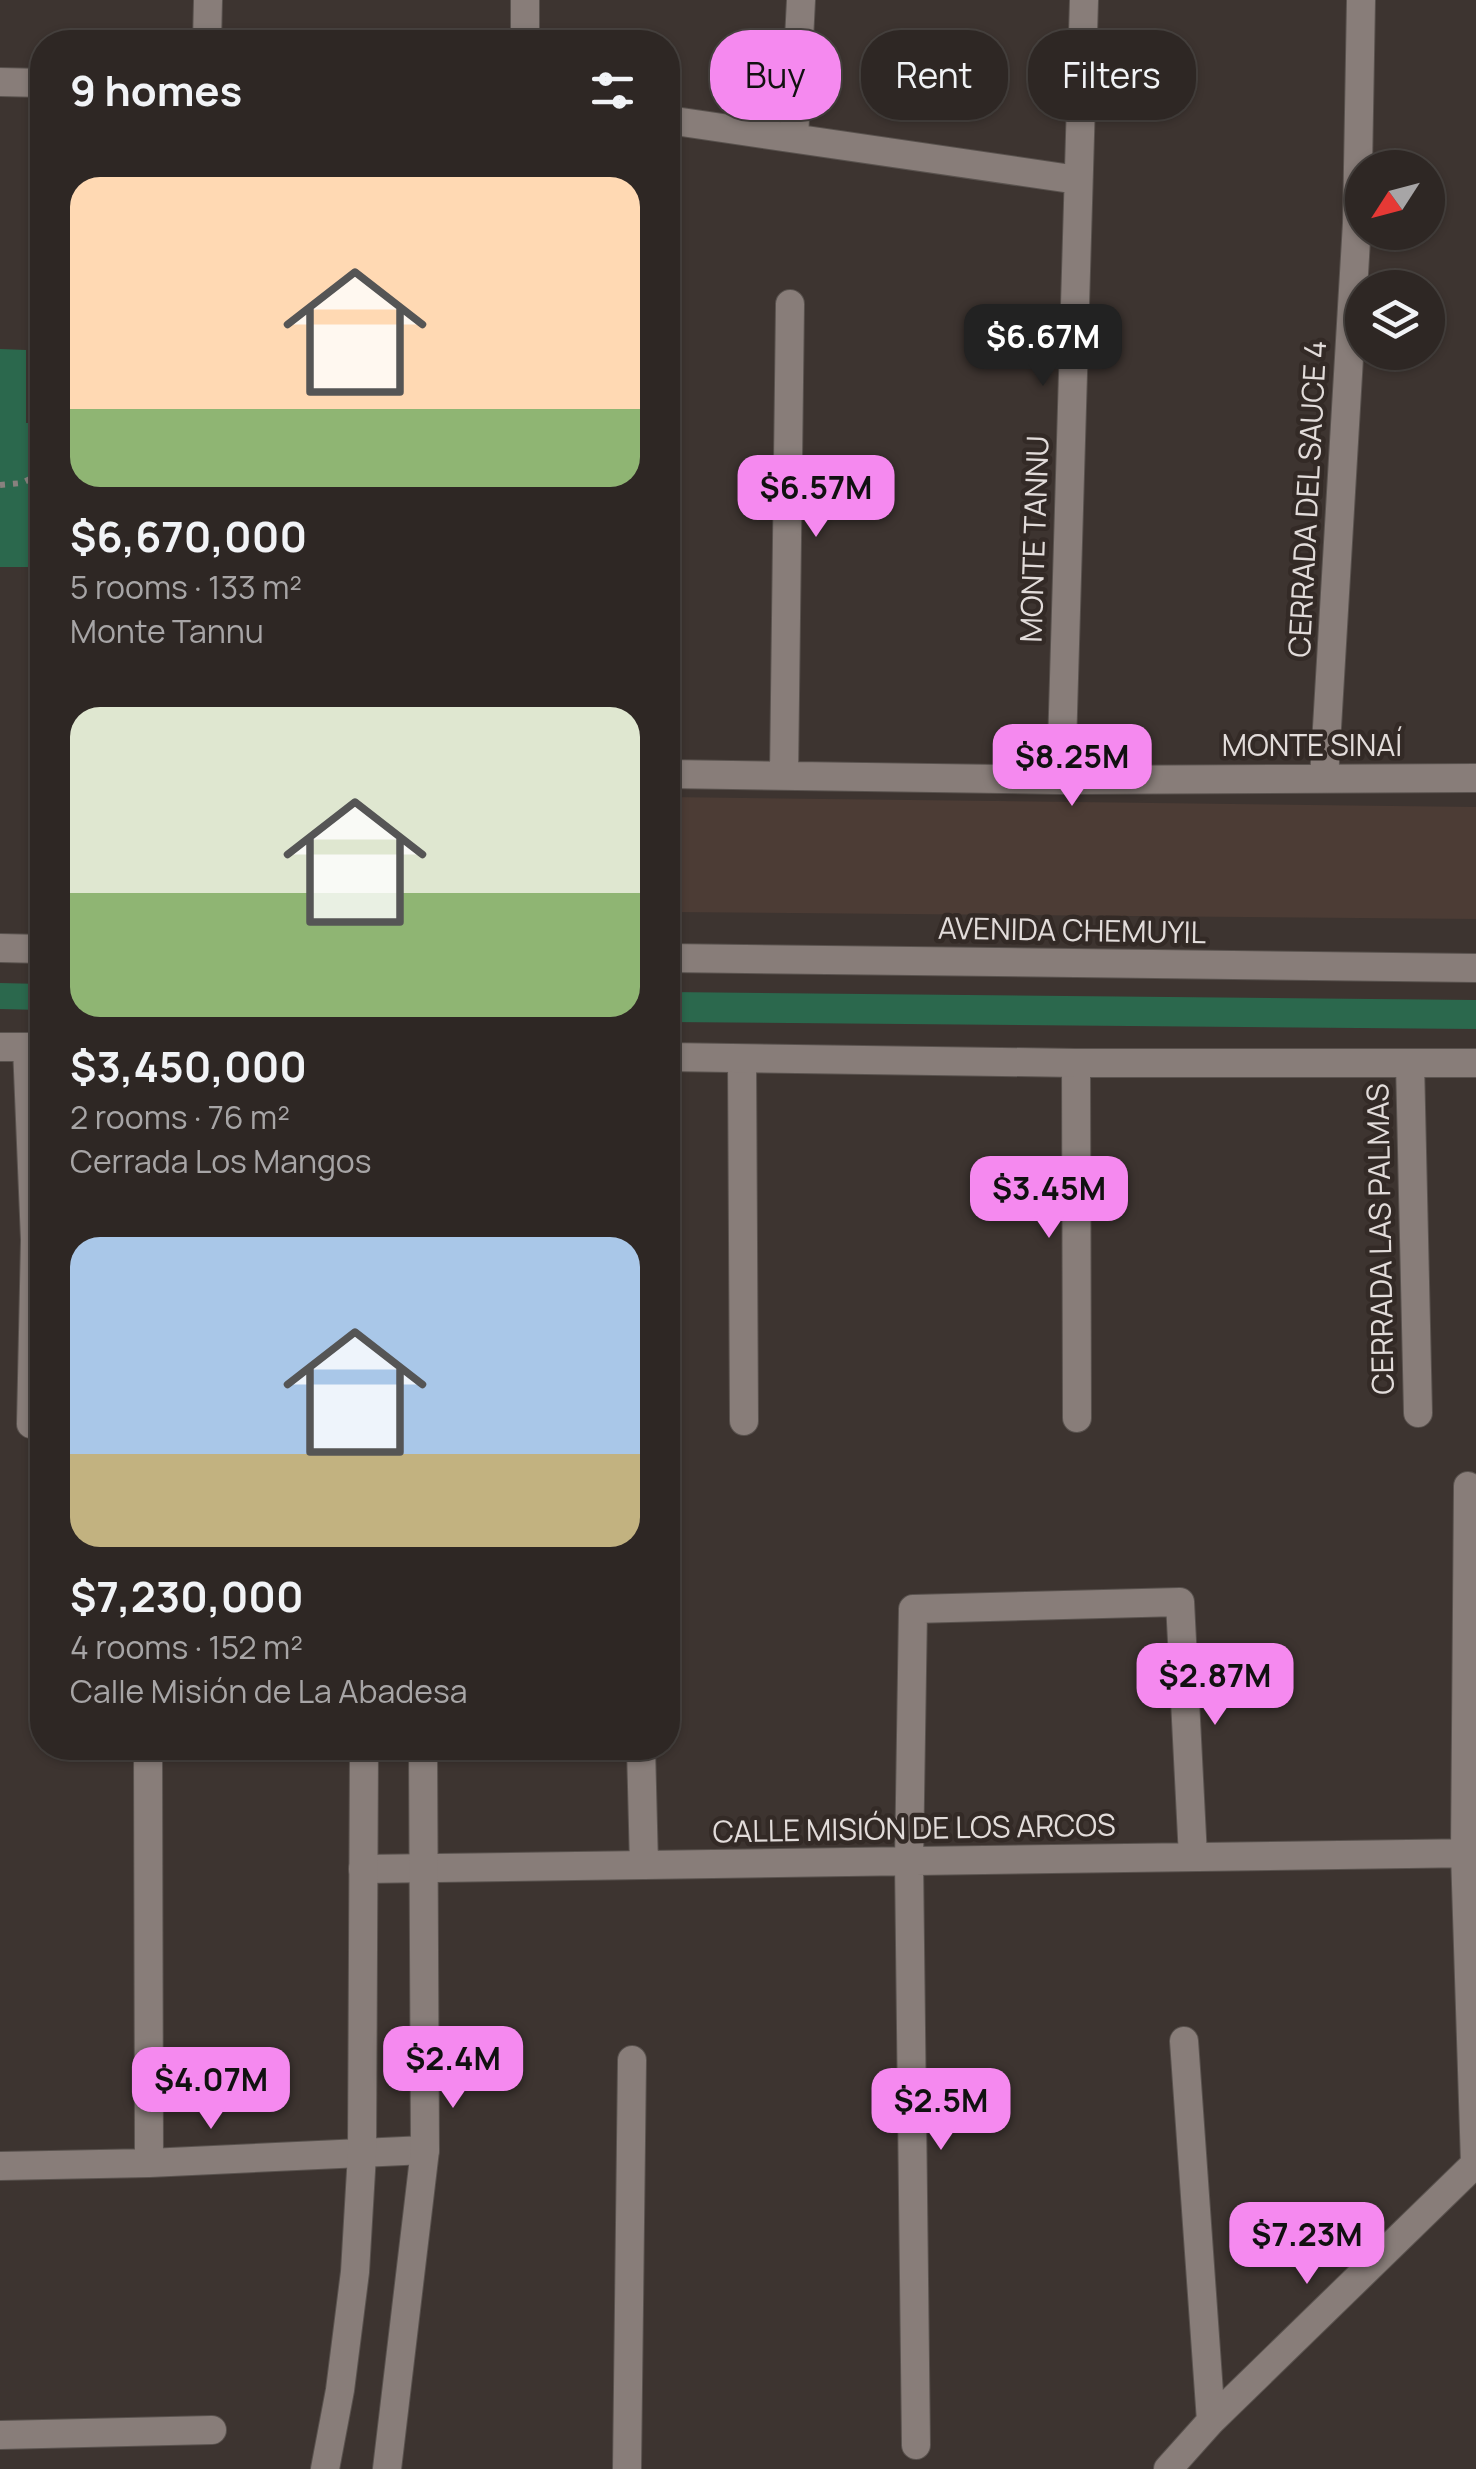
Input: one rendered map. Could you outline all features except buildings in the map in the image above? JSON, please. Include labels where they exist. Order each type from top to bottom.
[{"type":"street","points":[[207,30],[208,0]]},
{"type":"street","points":[[525,30],[526,0]]},
{"type":"street","points":[[794,138],[801,0]]},
{"type":"street","name":"MONTE TANNU","points":[[1060,780],[1084,0]]},
{"type":"street","name":"CERRADA DEL SAUCE 4","points":[[1324,778],[1358,223],[1360,0]]},
{"type":"street","points":[[0,82],[30,83]]},
{"type":"street","points":[[680,122],[1078,180]]},
{"type":"street","points":[[784,776],[790,304]]},
{"type":"street","name":"MONTE SINAÍ","points":[[680,774],[1060,780],[1476,778]]},
{"type":"street","points":[[0,948],[30,949]]},
{"type":"street","name":"AVENIDA CHEMUYIL","points":[[680,958],[1476,968]]},
{"type":"street","points":[[23,1047],[30,1170]]},
{"type":"street","points":[[680,1058],[1476,1063]]},
{"type":"street","points":[[742,1060],[744,1421]]},
{"type":"street","points":[[1076,1063],[1077,1418]]},
{"type":"street","name":"CERRADA LAS PALMAS","points":[[1410,1063],[1418,1413]]},
{"type":"street","points":[[1168,2469],[1211,2421],[1476,2163],[1468,1486]]},
{"type":"street","points":[[916,2445],[910,1861],[913,1608],[1180,1602],[1193,1857]]},
{"type":"street","points":[[148,1760],[148,2164]]},
{"type":"street","points":[[324,2469],[340,2390],[355,2272],[362,2154],[364,1760]]},
{"type":"street","points":[[386,2469],[425,2150],[423,1760]]},
{"type":"street","points":[[642,1760],[644,1865]]},
{"type":"street","name":"CALLE MISIÓN DE LOS ARCOS","points":[[363,1869],[1470,1853]]},
{"type":"street","points":[[1184,2041],[1211,2421]]},
{"type":"street","points":[[627,2469],[632,2060]]},
{"type":"street","points":[[0,2166],[148,2164],[425,2150]]},
{"type":"street","points":[[0,2434],[212,2430]]},
{"type":"path","points":[[0,485],[30,478]]},
{"type":"shaded area","points":[[680,797],[1476,807],[1476,919],[680,912]]},
{"type":"green space","points":[[0,349],[26,350],[30,567],[0,567]]},
{"type":"green space","points":[[0,983],[30,984],[30,1010],[0,1009]]},
{"type":"green space","points":[[680,992],[1476,1000],[1476,1029],[680,1022]]}]
